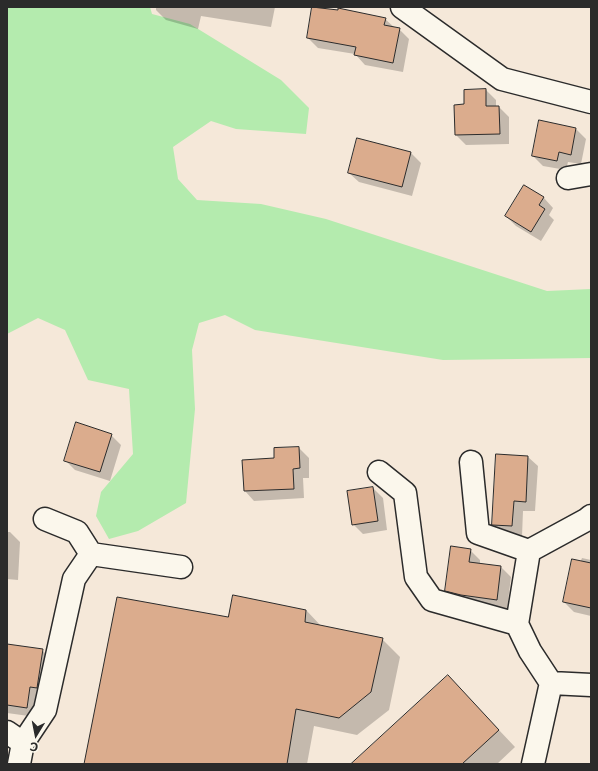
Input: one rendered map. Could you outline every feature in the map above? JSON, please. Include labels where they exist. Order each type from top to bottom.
[{"type":"street","points":[[402,7],[502,79],[591,102]]},
{"type":"street","points":[[568,178],[591,174]]},
{"type":"street","points":[[471,462],[478,533],[529,551],[591,516]]},
{"type":"street","points":[[379,472],[405,493],[416,577],[432,600],[517,624]]},
{"type":"street","points":[[45,519],[77,532],[91,554],[181,567]]},
{"type":"street","points":[[529,551],[517,624],[530,652],[551,683],[533,764]]},
{"type":"street","points":[[19,764],[15,738],[45,710],[74,579],[91,554]]},
{"type":"street","points":[[551,683],[591,684]]},
{"type":"green space","points":[[7,7],[150,7],[152,14],[190,24],[281,80],[309,108],[306,134],[236,129],[211,121],[173,147],[178,179],[197,200],[261,204],[326,219],[547,291],[591,289],[591,358],[443,360],[255,330],[225,315],[199,323],[192,350],[195,409],[186,503],[138,531],[109,539],[96,516],[101,492],[133,454],[129,389],[88,380],[65,330],[38,318],[7,334]]},
{"type":"building","points":[[312,7],[338,10],[338,8],[386,18],[384,25],[400,28],[393,63],[354,55],[356,47],[307,38]]},
{"type":"building","points":[[486,89],[486,106],[499,106],[500,134],[455,135],[454,105],[464,104],[464,90]]},
{"type":"building","points":[[539,120],[576,128],[571,155],[559,152],[557,161],[532,156]]},
{"type":"building","points":[[357,138],[411,152],[402,187],[348,173]]},
{"type":"building","points":[[524,185],[544,197],[539,205],[545,209],[531,232],[505,216]]},
{"type":"building","points":[[76,422],[112,434],[100,472],[64,461]]},
{"type":"building","points":[[299,447],[300,468],[293,469],[294,489],[244,491],[242,460],[274,458],[274,448]]},
{"type":"building","points":[[496,454],[528,456],[526,502],[514,501],[512,526],[492,525]]},
{"type":"building","points":[[373,487],[378,521],[352,525],[347,491]]},
{"type":"building","points":[[451,546],[471,549],[469,562],[501,566],[497,600],[461,595],[445,591]]},
{"type":"building","points":[[572,559],[591,563],[591,608],[563,602]]},
{"type":"building","points":[[233,595],[306,610],[305,622],[383,638],[371,692],[339,718],[296,709],[287,764],[84,764],[117,597],[228,617]]},
{"type":"building","points":[[7,644],[43,649],[37,688],[30,687],[27,708],[7,705]]},
{"type":"building","points":[[448,675],[499,730],[462,764],[351,764]]}]
